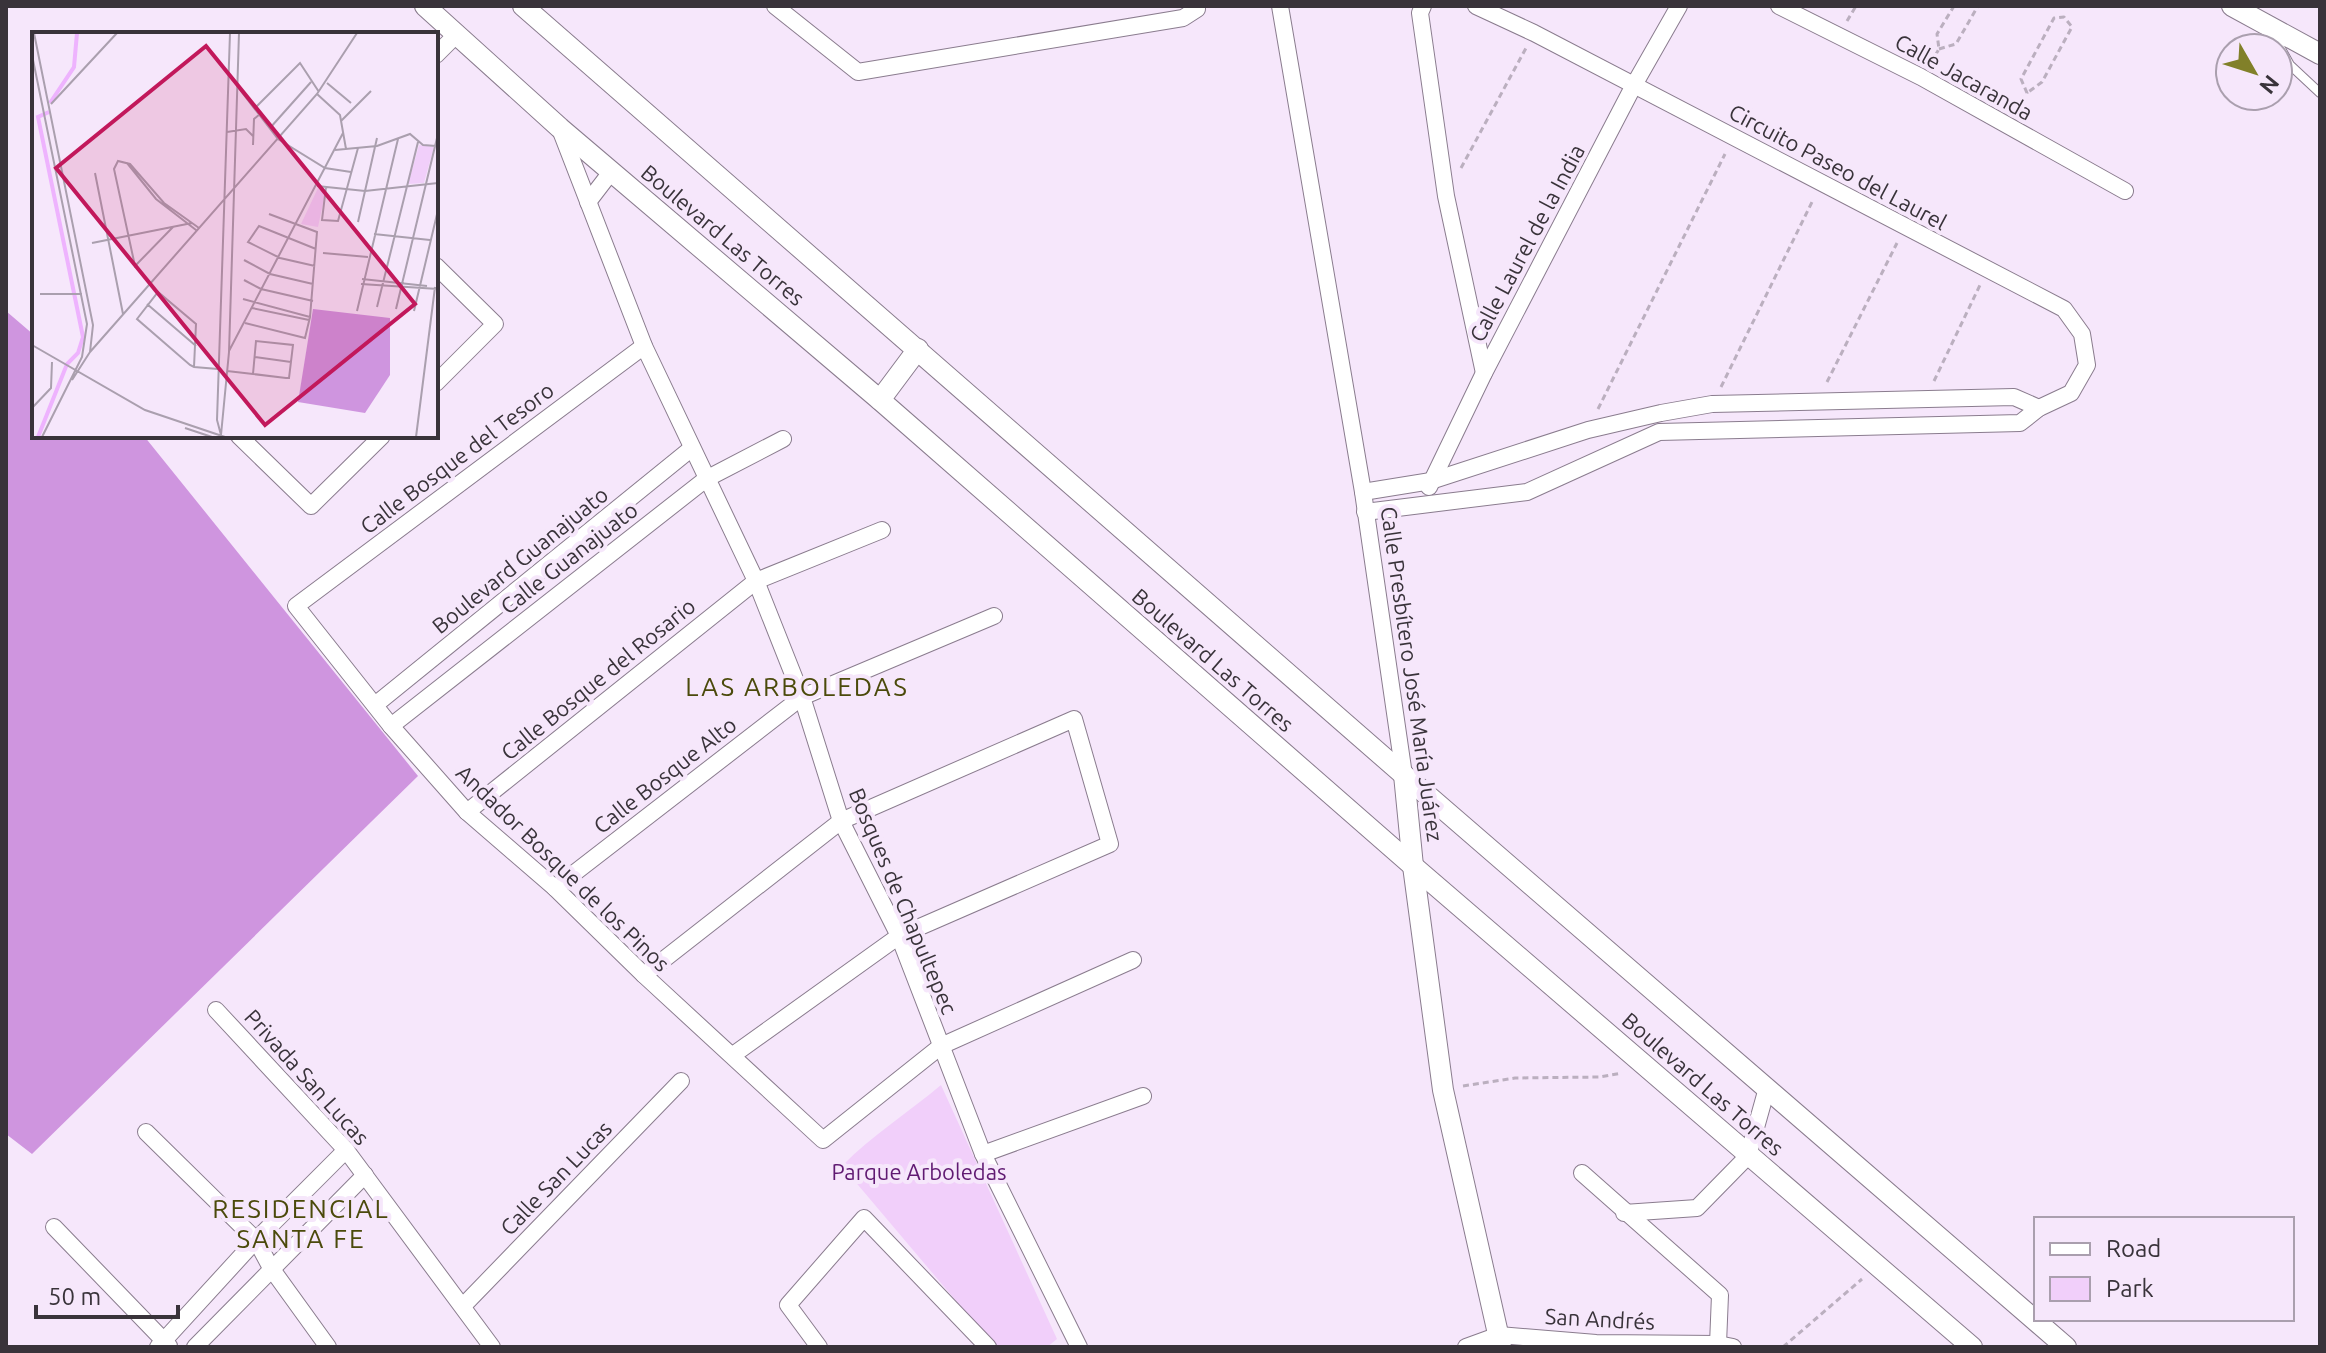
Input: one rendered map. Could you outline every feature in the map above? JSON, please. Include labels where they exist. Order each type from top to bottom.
[{"type":"street","name":"Boulevard Las Torres","points":[[425,6],[560,128],[880,400],[1413,866],[1972,1347]]},
{"type":"street","name":"Boulevard Las Torres","points":[[523,6],[1404,775],[1764,1097],[2034,1321]]},
{"type":"street","points":[[775,6],[858,72],[1183,18],[1197,6]]},
{"type":"street","name":"Calle Presbítero José María Juárez","points":[[1280,6],[1363,492],[1404,775],[1443,1090],[1500,1341]]},
{"type":"street","points":[[1423,6],[1420,13],[1446,196],[1484,373]]},
{"type":"street","name":"Circuito Paseo del Laurel","points":[[1365,512],[1527,492],[1659,432],[2020,423],[2039,408],[2071,393],[2087,365],[2082,334],[2064,309],[1534,33],[1476,6]]},
{"type":"street","name":"Calle Laurel de la India","points":[[1422,505],[1484,373],[1634,85],[1679,6]]},
{"type":"street","name":"Calle Jacaranda","points":[[1779,6],[1921,77],[2125,191]]},
{"type":"street","points":[[2232,6],[2320,54]]},
{"type":"street","points":[[438,53],[457,34]]},
{"type":"street","name":"Bosques de Chapultepec","points":[[560,128],[644,346],[756,581],[802,697],[841,821],[899,936],[983,1154],[1074,1344]]},
{"type":"street","points":[[588,202],[611,172]]},
{"type":"street","points":[[438,268],[495,324],[438,381]]},
{"type":"street","name":"Calle Bosque del Tesoro","points":[[296,606],[644,346]]},
{"type":"street","points":[[880,400],[918,349]]},
{"type":"street","points":[[1363,492],[1431,481],[1588,430],[1712,404],[2014,397],[2039,408]]},
{"type":"street","points":[[1850,401],[1852,426]]},
{"type":"street","points":[[1659,432],[1661,413]]},
{"type":"street","points":[[241,438],[311,506],[380,438]]},
{"type":"street","name":"Calle Guanajuato","points":[[391,726],[706,479],[783,439]]},
{"type":"street","name":"Boulevard Guanajuato","points":[[375,705],[692,448]]},
{"type":"street","name":"Calle Bosque del Rosario","points":[[467,812],[756,581],[882,530]]},
{"type":"street","name":"Andador Bosque de los Pinos","points":[[296,606],[391,726],[467,812],[555,888],[644,975],[823,1140],[941,1046]]},
{"type":"street","name":"Calle Bosque Alto","points":[[555,888],[802,697],[994,616]]},
{"type":"street","points":[[644,975],[841,821],[1074,719],[1110,844],[899,936],[733,1055]]},
{"type":"street","points":[[941,1046],[1133,960]]},
{"type":"street","name":"Privada San Lucas","points":[[216,1010],[346,1150],[365,1175]]},
{"type":"street","name":"Calle San Lucas","points":[[463,1306],[681,1081]]},
{"type":"street","points":[[983,1154],[1143,1096]]},
{"type":"street","points":[[1624,1213],[1697,1208],[1748,1156],[1764,1097]]},
{"type":"street","points":[[146,1132],[256,1240],[271,1268],[328,1347]]},
{"type":"street","points":[[54,1227],[164,1345],[256,1240],[346,1150]]},
{"type":"street","points":[[1582,1173],[1720,1295],[1725,1346]]},
{"type":"street","points":[[195,1347],[365,1175],[492,1347]]},
{"type":"street","points":[[819,1347],[788,1305],[864,1218],[988,1347]]},
{"type":"street","name":"Boulevard Las Torres","points":[[2035,1321],[2066,1347]]},
{"type":"street","name":"San Andrés","points":[[1466,1347],[1500,1341],[1725,1346]]},
{"type":"lane","points":[[2270,28],[2290,65],[2320,93]]},
{"type":"path","points":[[1954,6],[1937,34],[1939,49],[1956,44],[1978,6]]},
{"type":"path","points":[[2005,126],[2027,93],[2042,82],[2072,27],[2064,17],[2054,18],[2021,79],[2027,93]]},
{"type":"path","points":[[1446,196],[1534,33]]},
{"type":"path","points":[[1588,430],[1733,137]]},
{"type":"path","points":[[1712,404],[1822,183]]},
{"type":"path","points":[[1819,400],[1905,227]]},
{"type":"path","points":[[1925,399],[1987,270]]},
{"type":"path","points":[[1443,1090],[1515,1078],[1600,1077],[1649,1067]]},
{"type":"path","points":[[1783,1347],[1877,1265]]},
{"type":"green space","name":"Parque Arboledas","points":[[941,1085],[1057,1339],[1047,1347],[995,1347],[842,1166],[865,1144]]},
{"type":"shaded area","points":[[6,311],[32,333],[32,438],[146,438],[418,776],[32,1154],[6,1134]]},
{"type":"district","name":"LAS ARBOLEDAS","points":[[797,687]]},
{"type":"district","name":"RESIDENCIAL SANTA FE","points":[[301,1224]]}]
